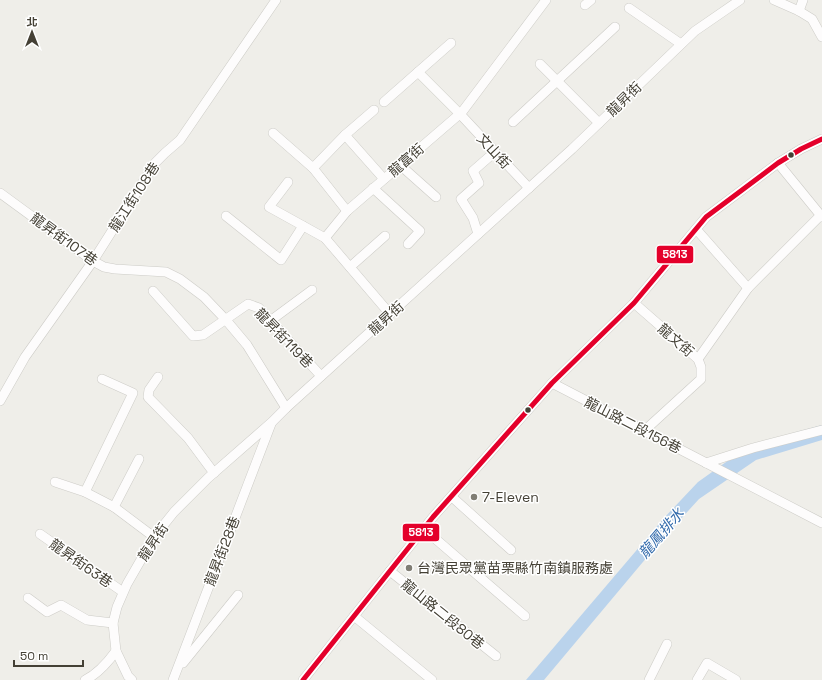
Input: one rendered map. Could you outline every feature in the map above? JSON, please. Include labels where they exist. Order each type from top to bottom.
[{"type":"street","name":"龍江街108巷","points":[[0,401],[25,357],[93,261],[155,163],[180,140],[276,0]]},
{"type":"street","name":"龍富街","points":[[325,238],[346,211],[460,114],[546,0]]},
{"type":"street","points":[[774,0],[799,11],[812,19],[822,37]]},
{"type":"street","points":[[799,11],[803,0]]},
{"type":"street","name":"龍昇街","points":[[132,680],[128,676],[116,652],[113,623],[117,607],[123,592],[154,537],[174,512],[214,473],[529,188],[695,31],[734,2]]},
{"type":"street","points":[[628,8],[681,44]]},
{"type":"street","points":[[513,122],[615,27]]},
{"type":"street","points":[[384,102],[451,43]]},
{"type":"street","points":[[540,64],[599,123]]},
{"type":"street","name":"文山街","points":[[418,72],[460,114],[529,188]]},
{"type":"street","points":[[313,168],[345,135],[374,110]]},
{"type":"street","points":[[273,133],[313,168],[346,211]]},
{"type":"street","points":[[345,135],[384,179]]},
{"type":"street","points":[[305,679],[424,529],[552,383],[634,303],[706,217],[778,163],[822,139]]},
{"type":"street","points":[[478,234],[473,218],[461,199],[479,183],[473,171],[489,157]]},
{"type":"street","points":[[698,359],[748,288],[821,216],[778,163]]},
{"type":"street","points":[[400,165],[436,197]]},
{"type":"street","points":[[288,182],[269,206],[325,238],[390,314]]},
{"type":"street","points":[[373,188],[420,231],[408,244]]},
{"type":"street","name":"龍昇街107巷","points":[[0,192],[93,261],[104,267],[166,272],[180,279],[204,297],[247,345],[286,408]]},
{"type":"street","points":[[226,216],[281,260],[302,226]]},
{"type":"street","points":[[696,229],[748,288]]},
{"type":"street","points":[[350,267],[385,236]]},
{"type":"street","points":[[270,321],[312,290]]},
{"type":"street","points":[[153,291],[193,336],[203,335],[226,320]]},
{"type":"street","name":"龍文街","points":[[634,303],[698,359],[701,366],[701,378],[644,431]]},
{"type":"street","name":"龍昇街119巷","points":[[226,320],[248,304],[259,308],[321,376]]},
{"type":"street","points":[[85,492],[133,393],[102,378]]},
{"type":"street","points":[[158,378],[149,390],[148,397],[188,438],[214,473]]},
{"type":"street","name":"龍山路二段156巷","points":[[552,383],[822,523]]},
{"type":"street","name":"龍昇街28巷","points":[[173,680],[272,422]]},
{"type":"street","points":[[710,464],[753,448],[822,430]]},
{"type":"street","points":[[114,507],[139,459]]},
{"type":"street","points":[[55,482],[85,492],[114,507],[154,537]]},
{"type":"street","points":[[452,497],[511,550]]},
{"type":"street","points":[[424,529],[525,616]]},
{"type":"street","name":"龍昇街63巷","points":[[40,534],[123,592]]},
{"type":"street","name":"龍山路二段80巷","points":[[390,571],[496,656]]},
{"type":"street","points":[[177,670],[238,595]]},
{"type":"street","points":[[28,598],[47,612],[61,605],[87,620],[113,623]]},
{"type":"street","points":[[354,616],[432,680]]},
{"type":"street","points":[[649,680],[667,644]]},
{"type":"street","points":[[85,680],[92,677],[116,652]]},
{"type":"street","points":[[697,680],[707,663],[736,680]]},
{"type":"water","name":"龍鳳排水","points":[[822,425],[822,440],[756,460],[699,499],[658,544],[544,680],[526,680],[664,518],[698,482],[736,455],[768,440]]},
{"type":"transit line","name":"5813","points":[[303,680],[433,517],[552,383],[634,303],[706,217],[778,163],[801,149],[822,139]]},
{"type":"place","name":"7-Eleven","points":[[474,497]]},
{"type":"place","name":"台灣民眾黨苗栗縣竹南鎮服務處","points":[[409,568]]}]
